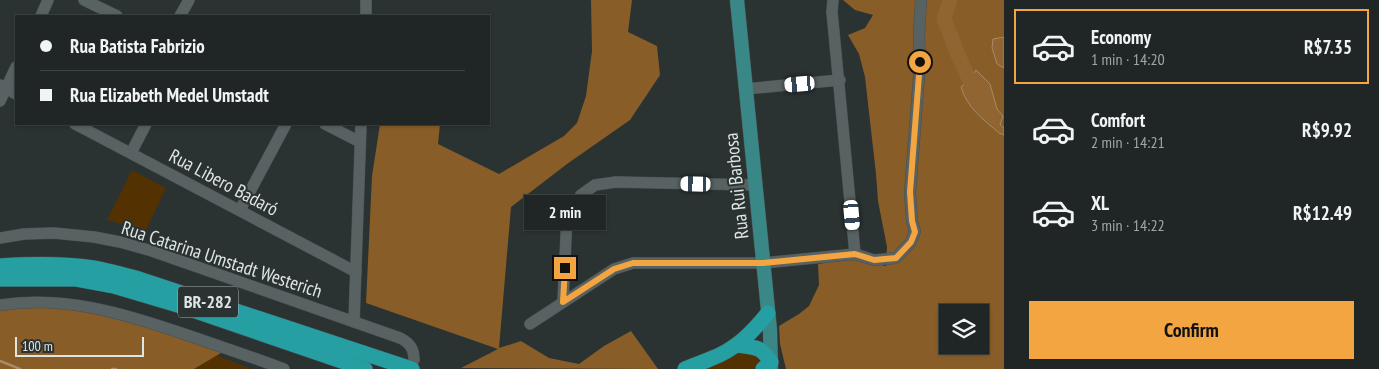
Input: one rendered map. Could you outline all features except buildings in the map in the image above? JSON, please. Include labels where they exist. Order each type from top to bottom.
[{"type":"highway","name":"BR-282","points":[[0,266],[34,264],[78,266],[121,274],[413,365]]},
{"type":"highway","name":"BR-282","points":[[0,279],[76,279],[114,286],[178,305],[366,369]]},
{"type":"highway","points":[[685,369],[712,359],[738,345],[768,313]]},
{"type":"highway","points":[[738,345],[755,347],[764,351],[768,367]]},
{"type":"main road","name":"Rua Rui Barbosa","points":[[737,0],[768,313],[768,367]]},
{"type":"street","points":[[41,15],[48,0]]},
{"type":"street","points":[[84,0],[115,15]]},
{"type":"street","points":[[181,15],[189,0]]},
{"type":"street","points":[[833,0],[832,12],[840,80],[855,254]]},
{"type":"street","points":[[530,324],[614,269],[633,263],[763,263],[855,254],[874,260],[896,258],[911,242],[915,232],[912,221],[910,192],[920,62],[921,0]]},
{"type":"street","points":[[364,1],[366,15]]},
{"type":"street","points":[[0,101],[15,69]]},
{"type":"street","points":[[745,89],[840,80]]},
{"type":"street","name":"Rua Libero Badaró","points":[[77,125],[356,272]]},
{"type":"street","points":[[131,153],[145,125]]},
{"type":"street","points":[[240,210],[285,125]]},
{"type":"street","points":[[327,125],[360,142]]},
{"type":"street","points":[[354,322],[361,125]]},
{"type":"street","points":[[563,302],[567,215],[581,195],[594,185],[616,182],[756,185]]},
{"type":"street","name":"Rua Catarina Umstadt Westerich","points":[[0,238],[24,234],[54,233],[94,237],[152,251],[407,342],[412,348],[413,365]]},
{"type":"street","points":[[0,305],[22,302],[57,302],[94,307],[141,319],[284,369]]},
{"type":"shaded area","points":[[591,0],[632,0],[628,32],[657,46],[660,75],[630,120],[567,164],[511,207],[499,348],[521,341],[549,358],[579,364],[604,346],[631,331],[658,369],[461,368],[498,349],[366,303],[372,176],[380,125],[440,125],[438,144],[499,174],[564,136],[577,123],[586,96],[592,51]]},
{"type":"shaded area","points":[[843,0],[1004,0],[1004,369],[786,369],[780,344],[779,326],[809,306],[819,285],[818,264],[853,258],[886,266],[887,247],[878,201],[865,77],[859,54],[848,35],[865,28],[873,15],[855,10]]},
{"type":"shaded area","points":[[1004,37],[1004,68],[997,64],[992,48],[993,39]]},
{"type":"shaded area","points":[[976,70],[990,84],[997,109],[1003,116],[1000,125],[1004,128],[1004,135],[999,133],[977,113],[967,101],[961,87],[970,80]]},
{"type":"shaded area","points":[[132,170],[166,188],[146,230],[107,220]]},
{"type":"shaded area","points":[[22,304],[94,308],[226,350],[194,369],[0,369],[0,308]]},
{"type":"shaded area","points":[[747,349],[764,359],[753,369],[687,369]]},
{"type":"shaded area","points":[[216,355],[252,369],[194,369]]},
{"type":"waterway","points":[[950,0],[944,19],[969,79],[980,96]]},
{"type":"waterway","points":[[0,361],[20,369]]},
{"type":"route","points":[[565,268],[563,302],[614,269],[633,263],[763,263],[855,254],[874,260],[896,258],[906,250],[915,232],[912,221],[910,192],[920,62]]}]
